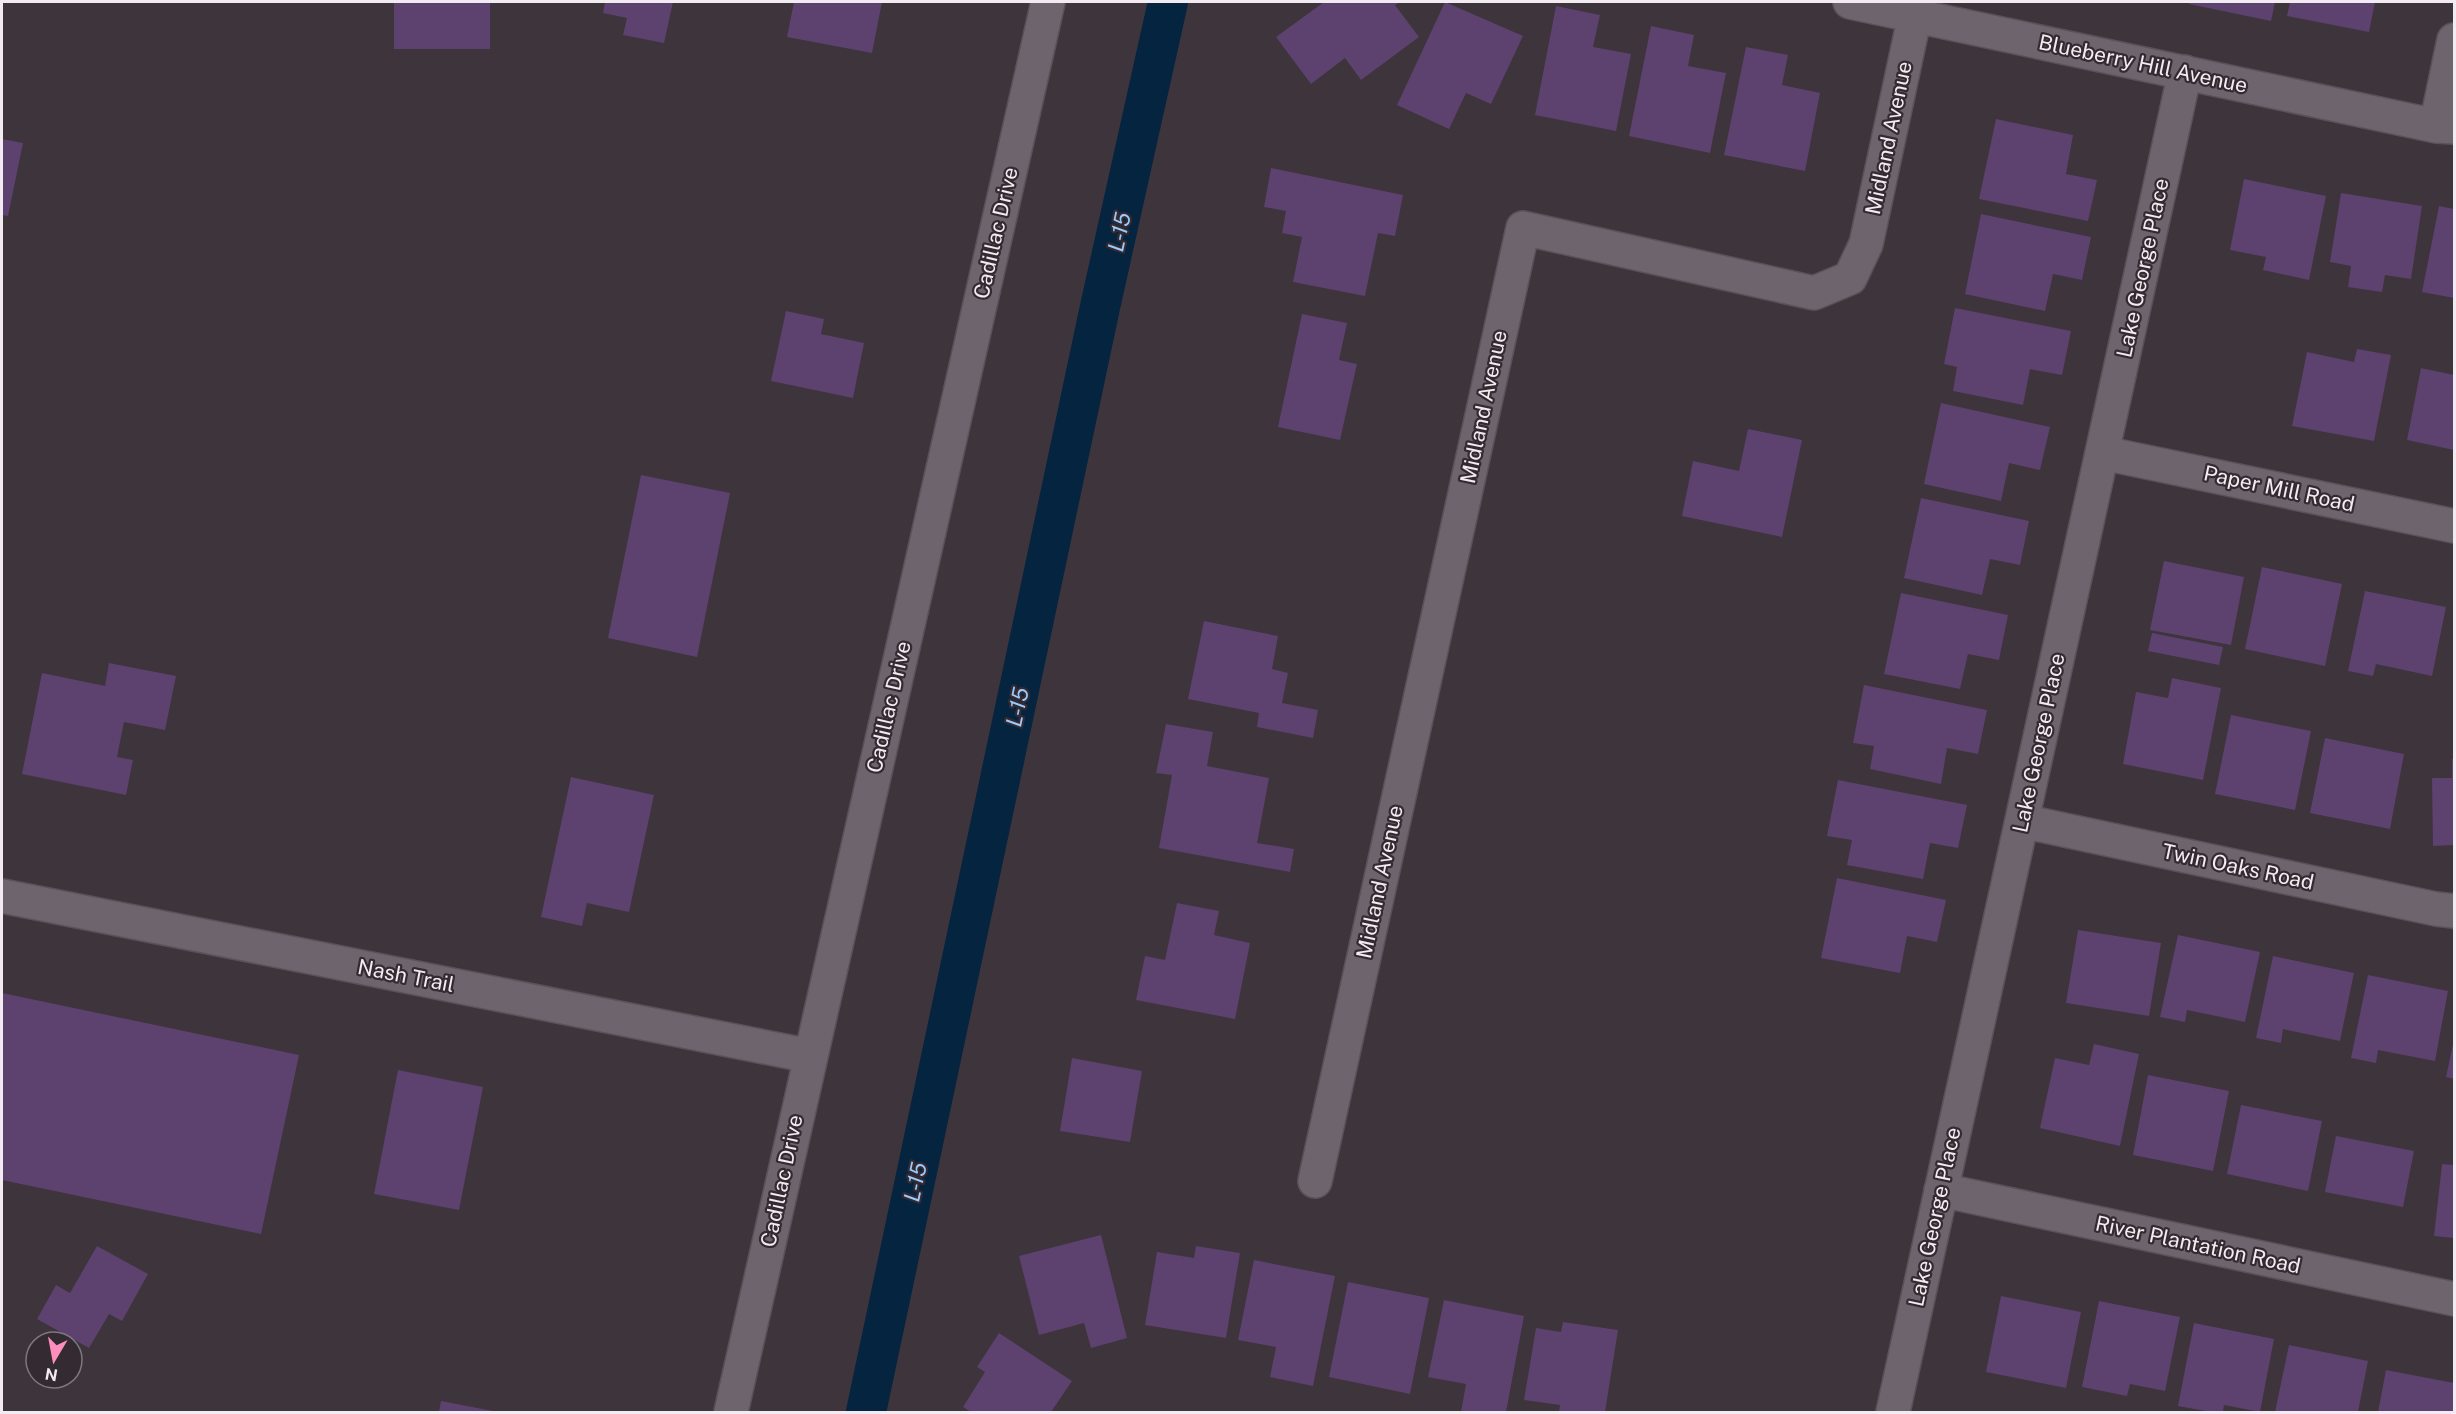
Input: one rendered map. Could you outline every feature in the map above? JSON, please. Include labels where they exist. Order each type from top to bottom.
[{"type":"street","name":"Cadillac Drive","points":[[731,1413],[1048,2]]},
{"type":"street","name":"Blueberry Hill Avenue","points":[[1850,2],[2445,126],[2454,40]]},
{"type":"street","name":"Midland Avenue","points":[[1315,1181],[1523,228],[1814,293],[1850,278],[1866,244],[1915,15]]},
{"type":"street","name":"Lake George Place","points":[[1893,1413],[2185,72]]},
{"type":"street","name":"Paper Mill Road","points":[[2103,453],[2454,526]]},
{"type":"street","name":"Twin Oaks Road","points":[[2022,821],[2454,911]]},
{"type":"street","name":"Nash Trail","points":[[2,896],[810,1056]]},
{"type":"street","name":"River Plantation Road","points":[[1941,1190],[2454,1299]]},
{"type":"building","points":[[394,2],[490,2],[490,49],[394,49]]},
{"type":"building","points":[[605,2],[673,2],[664,43],[623,35],[627,18],[603,13]]},
{"type":"building","points":[[794,2],[882,2],[872,53],[787,37]]},
{"type":"building","points":[[1324,2],[1400,2],[1395,5],[1419,37],[1361,80],[1345,58],[1311,84],[1276,37]]},
{"type":"building","points":[[1445,2],[1523,36],[1491,104],[1466,93],[1449,129],[1397,105]]},
{"type":"building","points":[[2190,2],[2275,2],[2271,21],[2189,4]]},
{"type":"building","points":[[2290,2],[2375,2],[2369,32],[2287,16]]},
{"type":"building","points":[[1556,6],[1600,15],[1593,47],[1631,54],[1616,131],[1535,115]]},
{"type":"building","points":[[1651,26],[1694,35],[1688,66],[1726,73],[1710,153],[1629,136]]},
{"type":"building","points":[[1746,47],[1788,55],[1782,85],[1820,93],[1805,171],[1724,155]]},
{"type":"building","points":[[1996,119],[2073,135],[2066,174],[2097,180],[2088,221],[1979,199]]},
{"type":"building","points":[[2,139],[23,143],[8,216],[2,215]]},
{"type":"building","points":[[1271,168],[1403,195],[1395,236],[1378,233],[1365,296],[1293,282],[1302,237],[1282,233],[1286,211],[1264,207]]},
{"type":"building","points":[[2244,179],[2326,196],[2309,280],[2263,270],[2266,257],[2230,250]]},
{"type":"building","points":[[2341,193],[2422,206],[2411,279],[2385,275],[2382,292],[2348,287],[2351,266],[2330,262]]},
{"type":"building","points":[[2439,206],[2454,209],[2454,298],[2422,292]]},
{"type":"building","points":[[1981,214],[2091,237],[2082,280],[2053,274],[2045,311],[1965,294]]},
{"type":"building","points":[[1955,308],[2071,331],[2062,375],[2030,369],[2023,405],[1953,391],[1957,367],[1944,364]]},
{"type":"building","points":[[786,311],[824,319],[821,334],[864,343],[853,398],[771,381]]},
{"type":"building","points":[[1302,314],[1347,323],[1339,360],[1357,364],[1340,440],[1278,427]]},
{"type":"building","points":[[2357,349],[2391,355],[2374,441],[2292,426],[2307,352],[2354,362]]},
{"type":"building","points":[[2421,368],[2454,375],[2454,450],[2407,440]]},
{"type":"building","points":[[1941,403],[2050,427],[2040,470],[2009,463],[2001,501],[1924,484]]},
{"type":"building","points":[[1748,429],[1802,440],[1782,537],[1682,516],[1693,461],[1739,471]]},
{"type":"building","points":[[641,475],[730,493],[697,657],[608,638]]},
{"type":"building","points":[[1921,498],[2029,521],[2020,565],[1990,559],[1982,595],[1904,578]]},
{"type":"building","points":[[2164,561],[2244,577],[2231,645],[2150,630]]},
{"type":"building","points":[[2262,567],[2342,584],[2325,666],[2245,649]]},
{"type":"building","points":[[2365,591],[2446,607],[2432,676],[2376,664],[2373,676],[2348,671]]},
{"type":"building","points":[[1901,593],[2008,615],[1999,660],[1968,654],[1960,689],[1884,674]]},
{"type":"building","points":[[1204,621],[1278,636],[1272,669],[1288,673],[1282,703],[1318,710],[1313,738],[1257,727],[1259,713],[1188,699]]},
{"type":"building","points":[[2152,633],[2223,647],[2219,665],[2148,651]]},
{"type":"building","points":[[109,663],[176,676],[165,730],[124,722],[117,757],[133,760],[126,795],[22,774],[42,673],[105,686]]},
{"type":"building","points":[[2172,678],[2221,688],[2203,780],[2123,764],[2136,692],[2168,698]]},
{"type":"building","points":[[1864,685],[1987,710],[1978,754],[1947,748],[1941,784],[1870,769],[1874,746],[1853,743]]},
{"type":"building","points":[[2231,715],[2311,731],[2295,810],[2215,794]]},
{"type":"building","points":[[1166,724],[1213,732],[1207,766],[1269,778],[1257,843],[1294,849],[1290,872],[1159,848],[1172,775],[1156,773]]},
{"type":"building","points":[[2325,738],[2404,754],[2390,829],[2310,813]]},
{"type":"building","points":[[2452,759],[2454,759],[2454,845],[2433,846],[2432,778],[2452,778]]},
{"type":"building","points":[[571,777],[654,795],[629,912],[587,903],[582,926],[541,917]]},
{"type":"building","points":[[1838,780],[1967,805],[1958,848],[1930,843],[1923,879],[1847,865],[1852,840],[1827,836]]},
{"type":"building","points":[[1837,878],[1946,900],[1937,942],[1907,936],[1900,973],[1821,958]]},
{"type":"building","points":[[1177,903],[1219,911],[1214,935],[1250,943],[1235,1019],[1136,1000],[1145,956],[1165,960]]},
{"type":"building","points":[[2078,930],[2161,943],[2149,1016],[2066,1003]]},
{"type":"building","points":[[2178,935],[2260,952],[2245,1022],[2187,1010],[2185,1022],[2160,1017]]},
{"type":"building","points":[[2273,956],[2354,973],[2340,1041],[2283,1029],[2281,1043],[2256,1038]]},
{"type":"building","points":[[2368,975],[2448,991],[2435,1061],[2378,1050],[2376,1063],[2351,1058]]},
{"type":"building","points":[[2,993],[299,1055],[261,1234],[2,1180]]},
{"type":"building","points":[[2094,1044],[2139,1054],[2120,1146],[2040,1128],[2055,1058],[2089,1065]]},
{"type":"building","points":[[2454,1044],[2454,1079],[2446,1077]]},
{"type":"building","points":[[1072,1058],[1142,1071],[1130,1142],[1060,1131]]},
{"type":"building","points":[[398,1070],[483,1087],[459,1210],[374,1194]]},
{"type":"building","points":[[2148,1075],[2229,1091],[2213,1171],[2133,1155]]},
{"type":"building","points":[[2241,1105],[2322,1121],[2308,1191],[2227,1174]]},
{"type":"building","points":[[2336,1136],[2414,1151],[2403,1207],[2325,1192]]},
{"type":"building","points":[[2442,1164],[2454,1165],[2454,1238],[2434,1236]]},
{"type":"building","points":[[1101,1235],[1127,1338],[1091,1348],[1084,1323],[1039,1335],[1019,1256]]},
{"type":"building","points":[[97,1246],[148,1274],[122,1321],[109,1314],[89,1348],[84,1345],[84,1330],[57,1330],[37,1319],[56,1285],[70,1293]]},
{"type":"building","points":[[1196,1246],[1240,1253],[1226,1338],[1145,1325],[1157,1252],[1194,1258]]},
{"type":"building","points":[[1254,1260],[1335,1276],[1313,1386],[1270,1377],[1276,1347],[1238,1340]]},
{"type":"building","points":[[1348,1282],[1429,1298],[1410,1394],[1329,1377]]},
{"type":"building","points":[[2001,1296],[2081,1312],[2066,1388],[1986,1372]]},
{"type":"building","points":[[1444,1300],[1524,1316],[1506,1412],[1461,1412],[1466,1384],[1428,1377]]},
{"type":"building","points":[[2099,1301],[2180,1317],[2165,1391],[2130,1384],[2127,1396],[2082,1387]]},
{"type":"building","points":[[1563,1322],[1618,1330],[1605,1412],[1559,1412],[1560,1405],[1524,1400],[1536,1328],[1561,1332]]},
{"type":"building","points":[[2194,1323],[2274,1339],[2260,1412],[2224,1405],[2223,1412],[2178,1406]]},
{"type":"building","points":[[999,1333],[1072,1381],[1051,1412],[971,1412],[963,1407],[985,1372],[977,1367]]},
{"type":"building","points":[[2289,1345],[2368,1361],[2358,1412],[2275,1412]]},
{"type":"building","points":[[2386,1370],[2454,1383],[2454,1412],[2378,1412]]},
{"type":"building","points":[[441,1401],[493,1411],[493,1412],[439,1412]]},
{"type":"waterway","name":"L-15","points":[[866,1412],[1100,307],[1168,2]]}]
